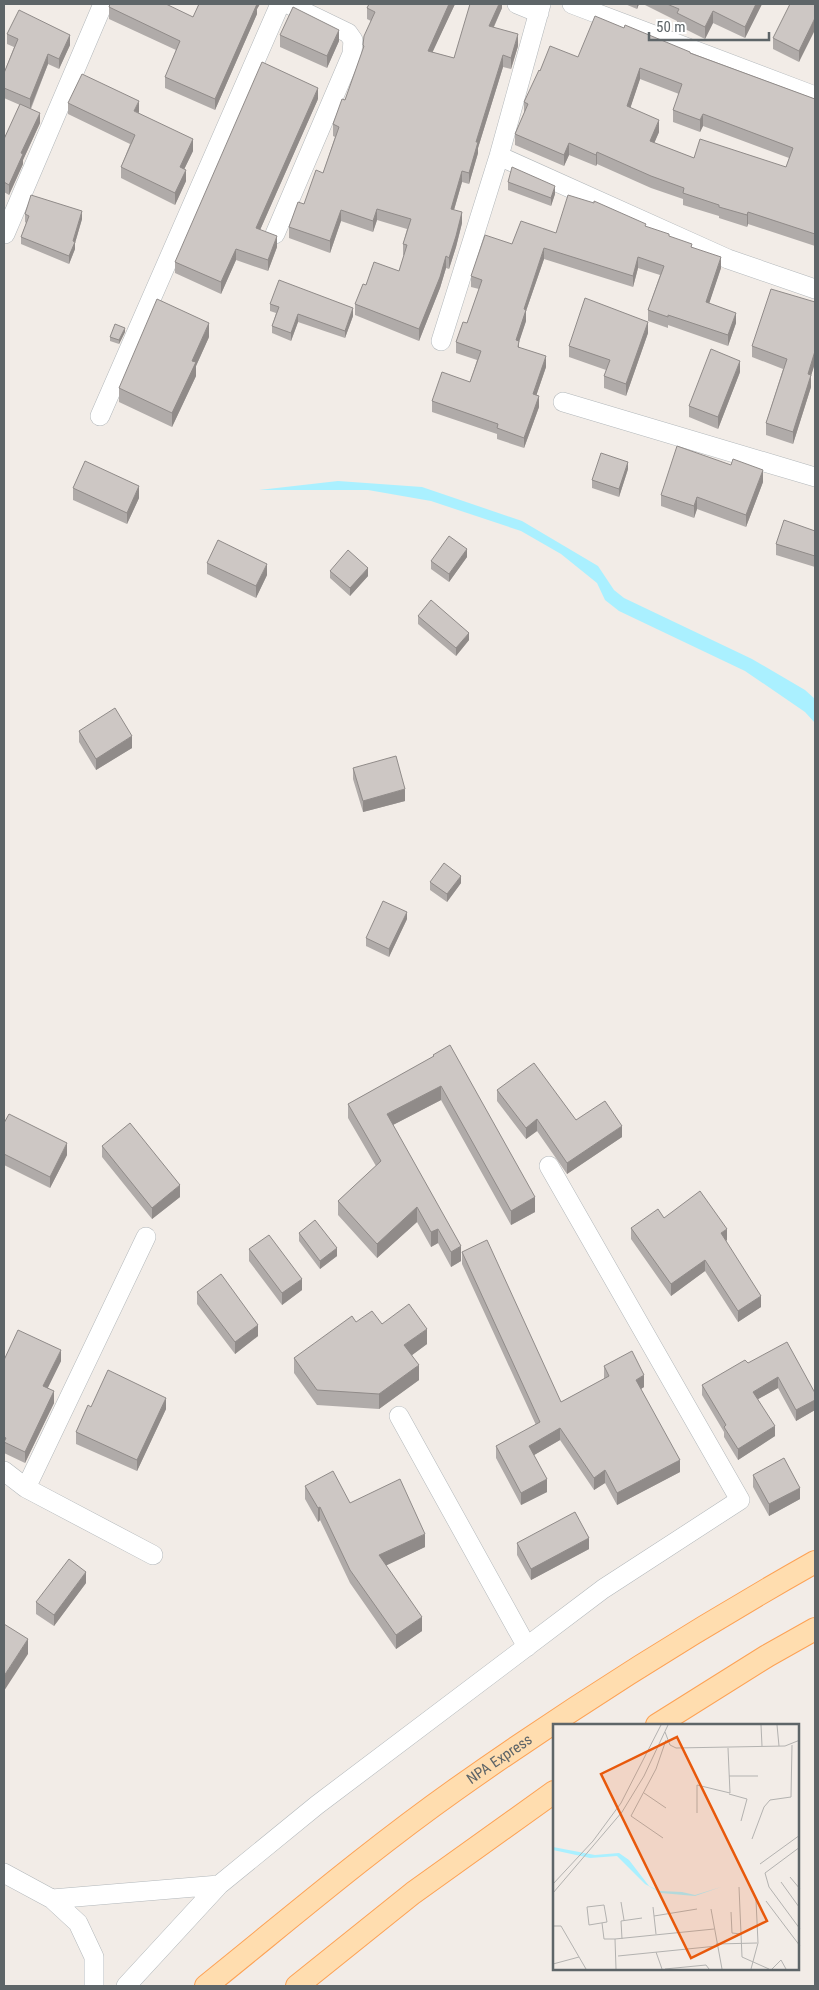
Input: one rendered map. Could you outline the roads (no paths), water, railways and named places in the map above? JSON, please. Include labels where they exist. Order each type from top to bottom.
[{"type":"main road","name":"NPA Express","points":[[553,1724],[683,1638],[815,1562]]},
{"type":"main road","points":[[659,1724],[767,1656],[815,1629]]},
{"type":"main road","name":"NPA Express","points":[[206,1986],[347,1872],[454,1790],[553,1724]]},
{"type":"main road","points":[[297,1986],[413,1893],[553,1793]]},
{"type":"street","points":[[5,234],[103,4]]},
{"type":"street","points":[[100,416],[280,4]]},
{"type":"street","points":[[275,234],[352,54],[353,40],[348,32],[288,4]]},
{"type":"street","points":[[441,340],[499,156],[540,8],[517,4]]},
{"type":"street","points":[[572,4],[815,96]]},
{"type":"street","points":[[499,156],[728,259],[815,289]]},
{"type":"street","points":[[563,402],[815,477]]},
{"type":"street","points":[[126,1986],[219,1885],[317,1806],[603,1589],[740,1500],[549,1166]]},
{"type":"street","points":[[26,1488],[146,1236]]},
{"type":"street","points":[[398,1416],[527,1647]]},
{"type":"street","points":[[4,1472],[26,1488],[153,1555]]},
{"type":"street","points":[[4,1873],[52,1899],[78,1923],[94,1957],[94,1986]]},
{"type":"street","points":[[52,1899],[219,1885]]},
{"type":"water","points":[[338,481],[422,487],[522,521],[598,566],[614,590],[624,598],[752,659],[805,690],[815,699],[815,723],[805,712],[745,671],[619,611],[605,600],[597,583],[561,554],[521,531],[431,501],[368,490],[259,490]]}]
